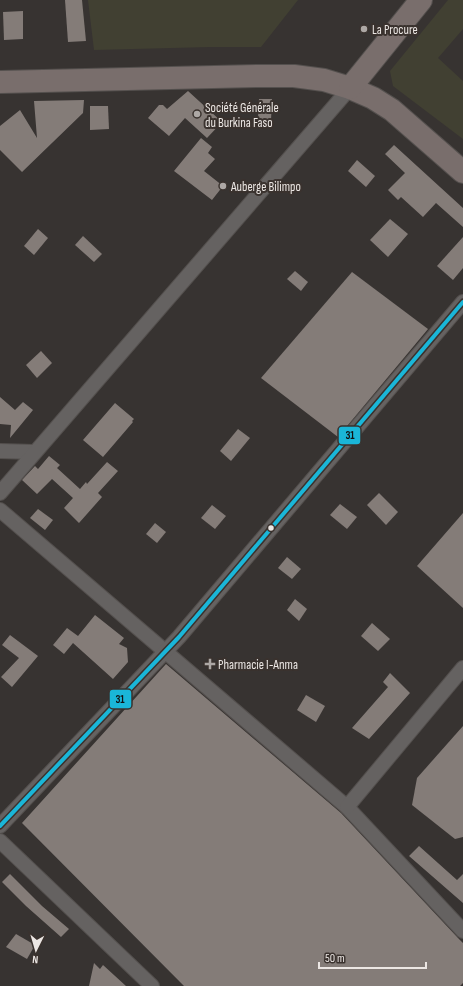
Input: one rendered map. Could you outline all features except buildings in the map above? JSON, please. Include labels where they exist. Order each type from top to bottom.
[{"type":"highway","points":[[350,88],[421,0]]},
{"type":"highway","points":[[0,82],[294,76],[324,80],[350,88],[373,98],[392,110],[463,172]]},
{"type":"street","points":[[0,493],[350,88]]},
{"type":"street","points":[[0,826],[189,625],[463,302]]},
{"type":"street","points":[[0,451],[34,452]]},
{"type":"street","points":[[0,510],[347,807],[463,931]]},
{"type":"street","points":[[347,807],[463,668]]},
{"type":"street","points":[[0,842],[152,986]]},
{"type":"shaded area","points":[[88,0],[298,0],[261,47],[94,50]]},
{"type":"shaded area","points":[[448,0],[463,0],[463,29],[438,58],[463,81],[463,139],[393,86],[390,71]]},
{"type":"transit line","name":"31","points":[[0,826],[179,637],[463,302]]},
{"type":"place","name":"La Procure","points":[[364,29]]},
{"type":"place","name":"Société Générale du Burkina Faso","points":[[197,114]]},
{"type":"place","name":"Auberge Bilimpo","points":[[223,186]]},
{"type":"place","name":"Pharmacie I-Anma","points":[[210,664]]}]
